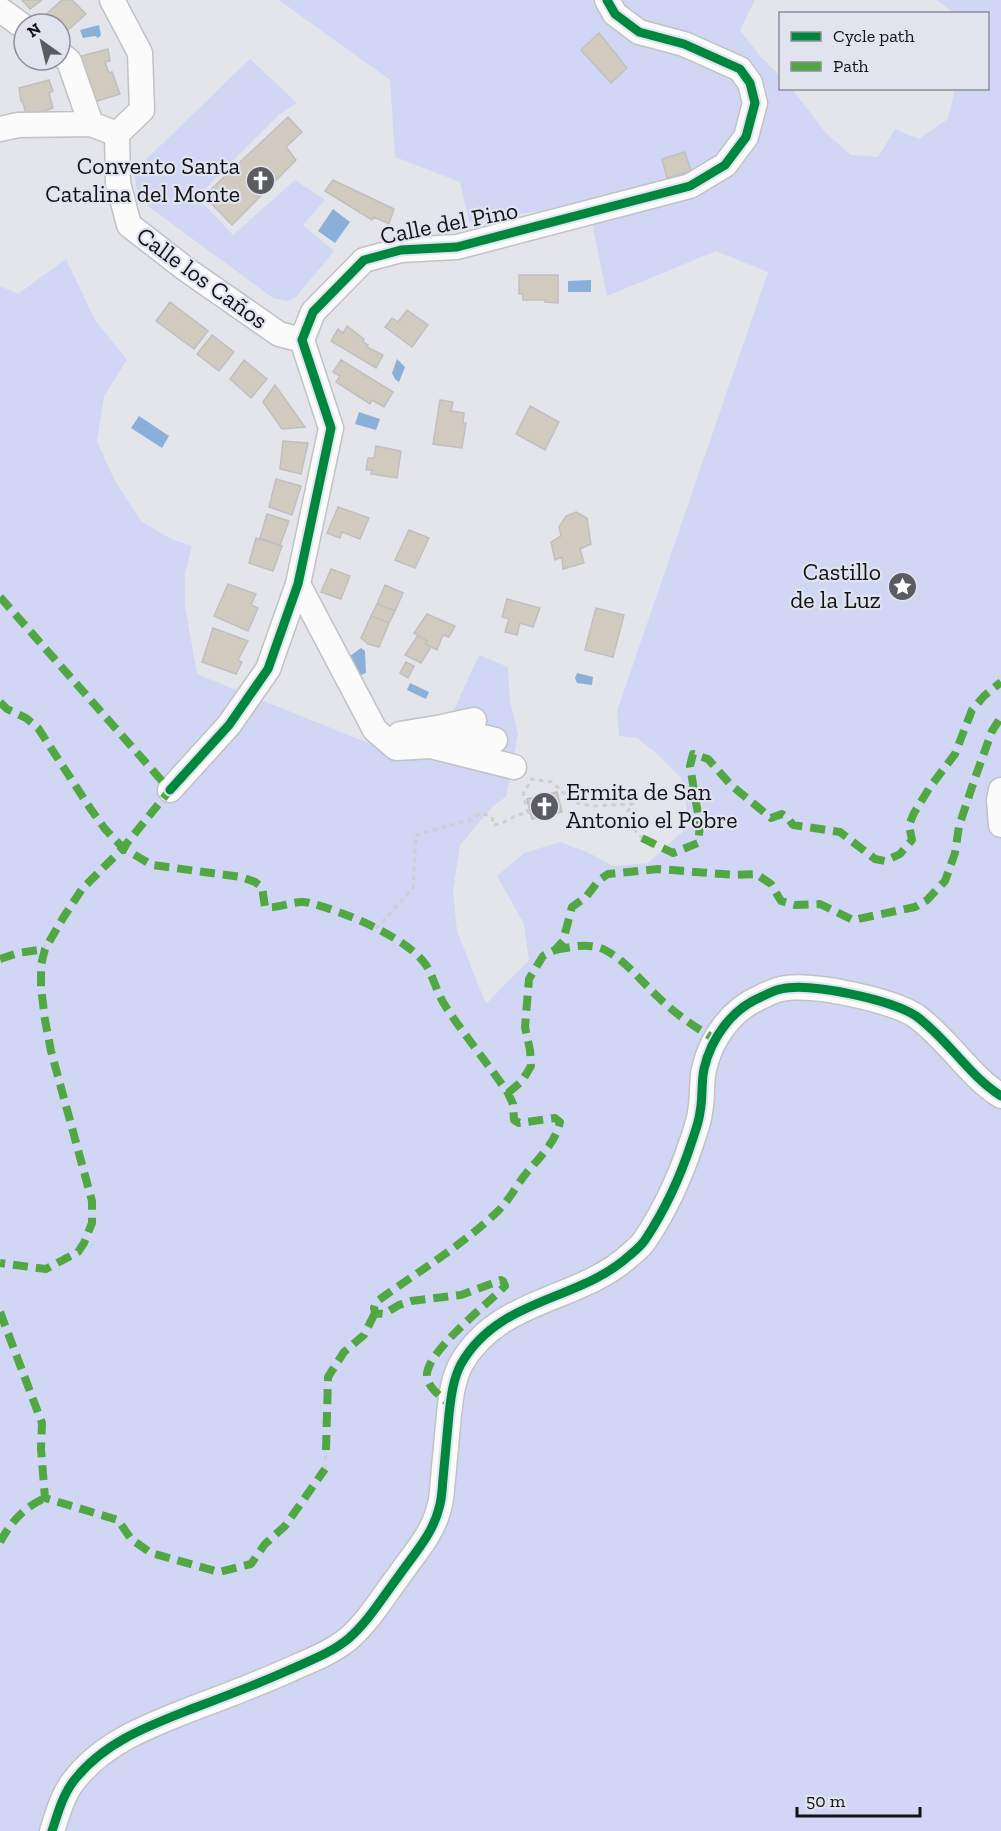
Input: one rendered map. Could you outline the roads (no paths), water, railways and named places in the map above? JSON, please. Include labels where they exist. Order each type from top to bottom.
[{"type":"street","points":[[0,129],[18,125],[91,124],[117,134],[142,110],[140,53],[112,0]]},
{"type":"street","name":"Calle del Pino","points":[[302,340],[314,312],[364,260],[401,250],[457,247],[690,186],[725,165],[746,137],[756,103],[750,83],[740,69],[684,44],[639,33],[615,14],[607,0]]},
{"type":"street","points":[[2,11],[12,18]]},
{"type":"street","points":[[72,70],[91,124]]},
{"type":"street","name":"Calle los Caños","points":[[117,134],[118,183],[129,225],[187,270],[279,334],[302,340]]},
{"type":"street","points":[[170,790],[230,725],[268,669],[298,584],[331,428],[302,340]]},
{"type":"street","points":[[298,584],[375,730],[396,748],[437,737],[474,720]]},
{"type":"street","points":[[437,737],[495,740]]},
{"type":"street","points":[[437,737],[523,774]]},
{"type":"street","points":[[1001,790],[999,800],[1001,825]]},
{"type":"street","points":[[52,1831],[61,1802],[74,1779],[97,1758],[125,1738],[314,1659],[346,1641],[365,1622],[432,1528],[440,1507],[450,1405],[459,1368],[467,1355],[486,1334],[508,1316],[613,1271],[643,1244],[672,1190],[693,1140],[700,1113],[704,1070],[712,1047],[723,1027],[739,1010],[757,998],[782,988],[805,987],[848,993],[888,1004],[913,1014],[935,1032],[987,1087],[1001,1096]]},
{"type":"place","name":"Convento Santa Catalina del Monte","points":[[261,180]]},
{"type":"place","name":"Castillo de la Luz","points":[[902,586]]},
{"type":"place","name":"Ermita de San Antonio el Pobre","points":[[545,806]]}]
